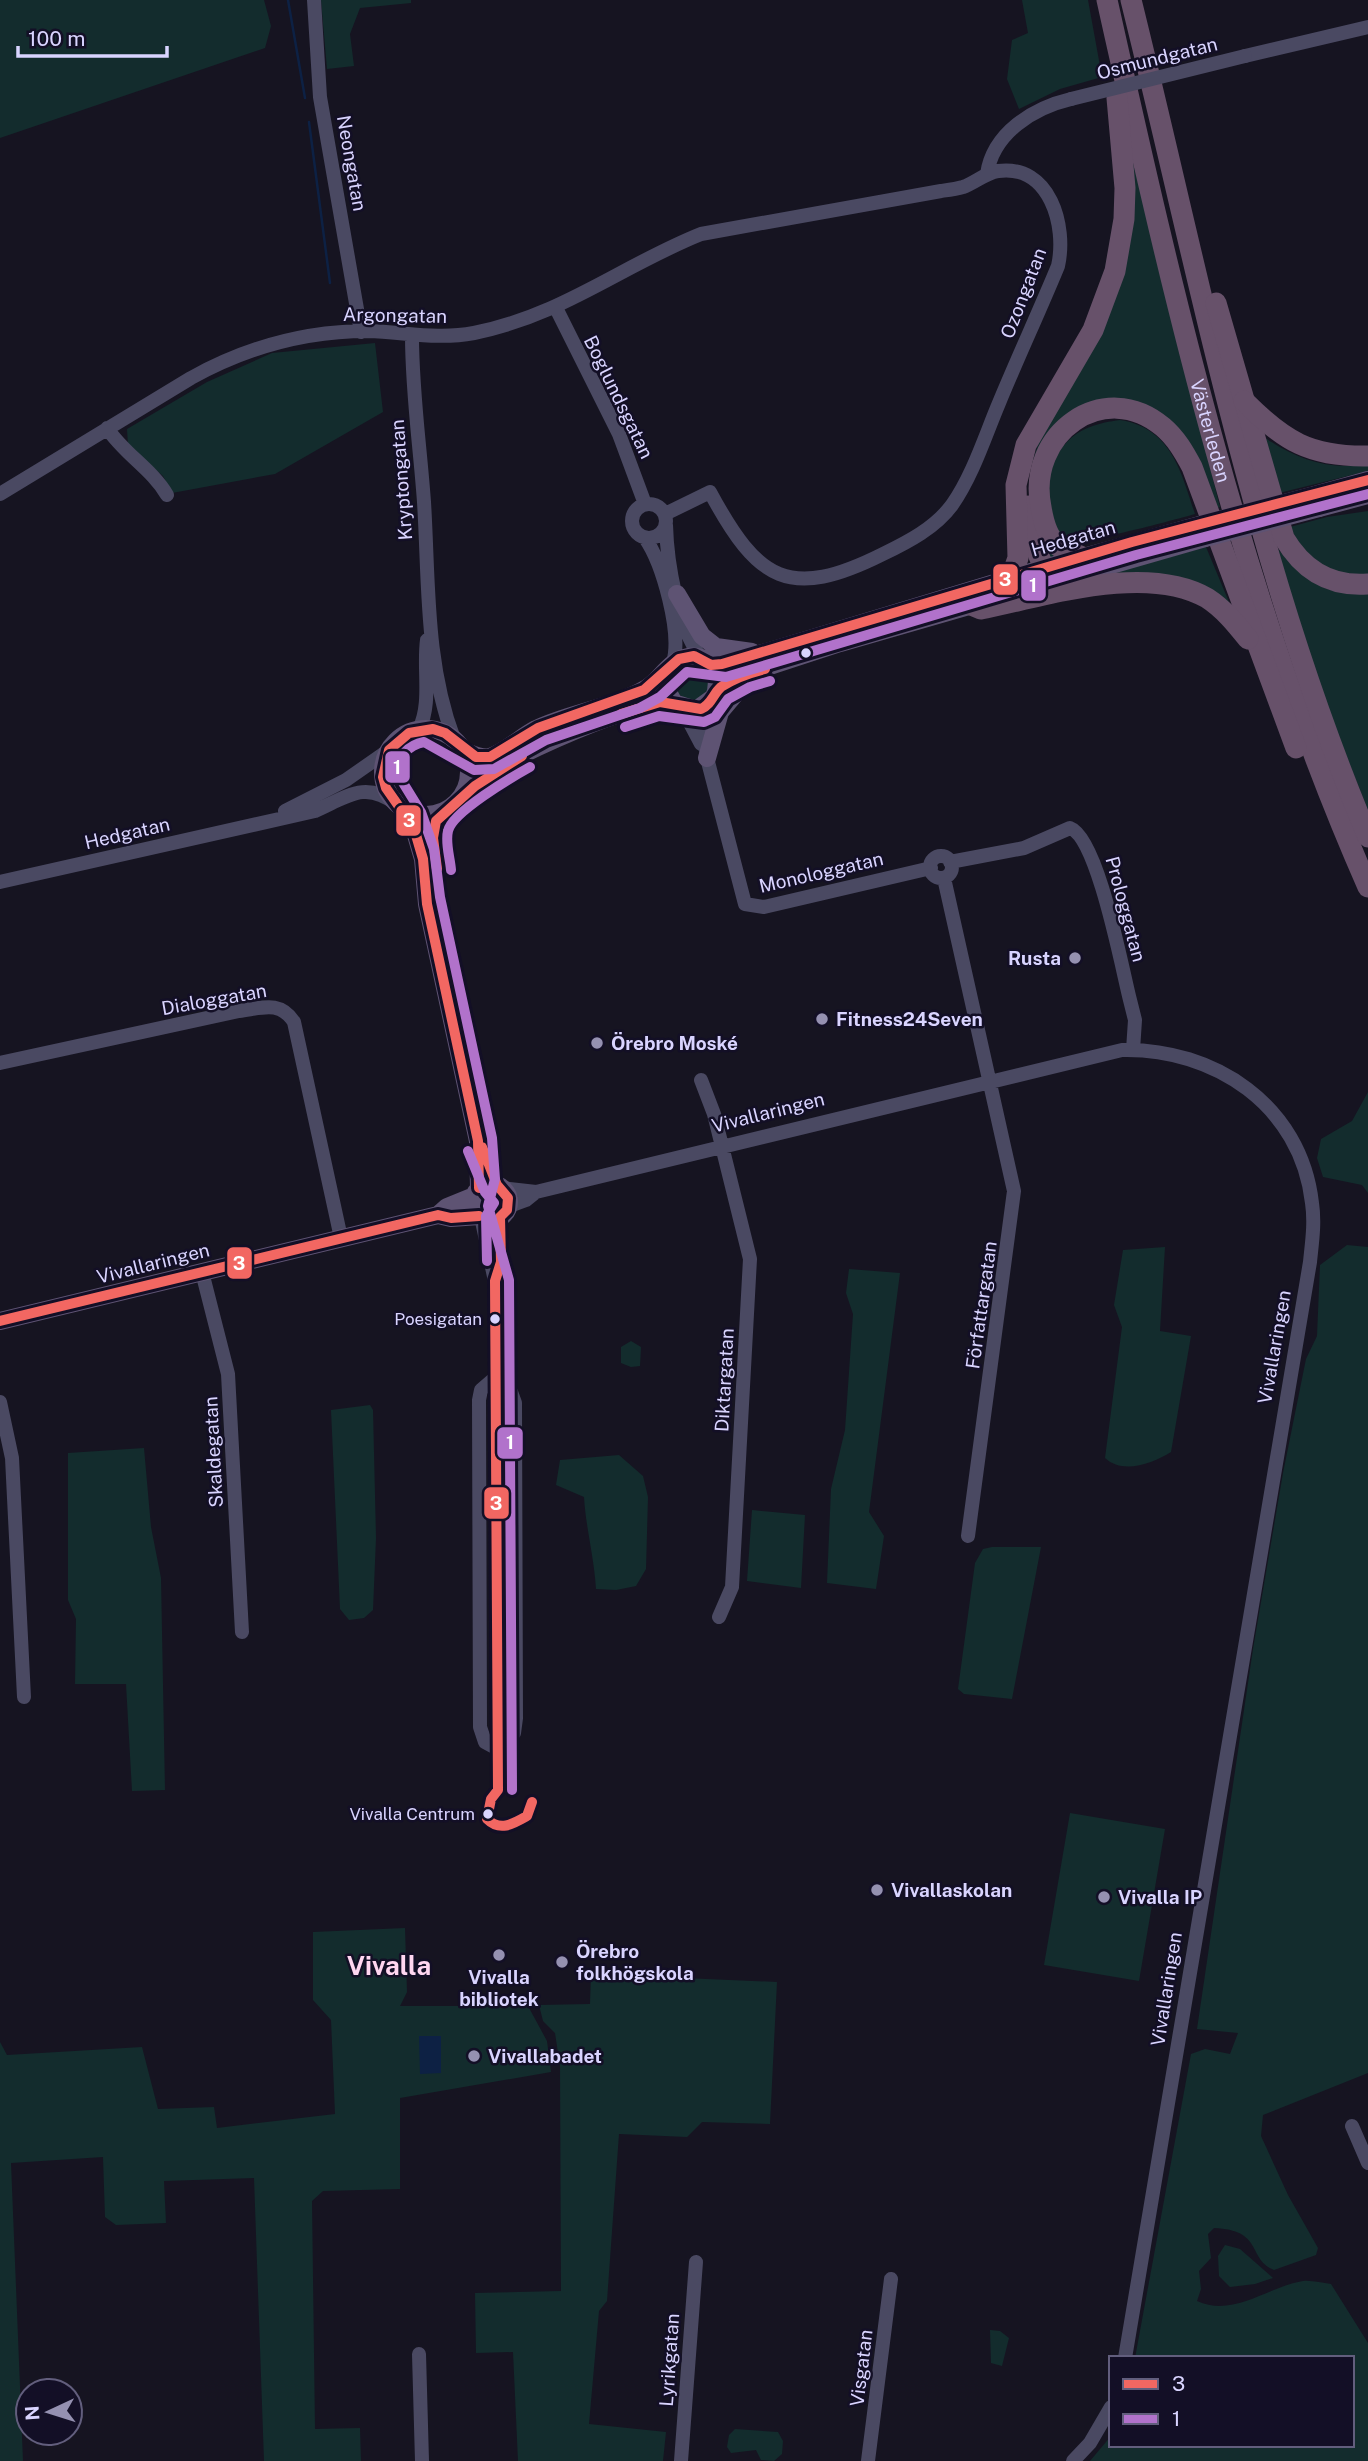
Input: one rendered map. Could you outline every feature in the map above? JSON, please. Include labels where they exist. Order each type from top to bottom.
[{"type":"highway","name":"Västerleden","points":[[1107,0],[1180,308],[1250,570],[1306,737],[1368,886]]},
{"type":"highway","name":"Västerleden","points":[[1132,0],[1210,339],[1270,563],[1309,682],[1368,837]]},
{"type":"highway","points":[[1011,578],[1018,558],[1014,501],[1026,445],[1093,330],[1115,271],[1124,219],[1124,161],[1117,78],[1123,70]]},
{"type":"highway","points":[[1164,133],[1190,210],[1279,527],[1293,553],[1312,570],[1336,583],[1368,584]]},
{"type":"highway","points":[[1242,399],[1268,425],[1299,446],[1336,456],[1368,456]]},
{"type":"highway","points":[[1082,557],[1059,547],[1048,531],[1038,493],[1042,459],[1061,431],[1087,414],[1117,410],[1147,417],[1172,436],[1192,467],[1291,737],[1349,867],[1368,886]]},
{"type":"highway","points":[[1022,461],[1027,468],[1025,489],[1033,535],[1046,575]]},
{"type":"highway","points":[[969,604],[981,609],[1132,582],[1174,585],[1198,594],[1218,606],[1260,655]]},
{"type":"main road","name":"Hedgatan","points":[[706,662],[764,661],[969,604],[1046,575],[1317,501],[1368,480]]},
{"type":"main road","name":"Hedgatan","points":[[1317,501],[1368,495]]},
{"type":"main road","name":"Hedgatan","points":[[713,696],[764,661],[1011,578],[1046,575],[1082,557],[1203,532]]},
{"type":"main road","points":[[677,594],[695,628],[716,647],[764,661],[720,712],[707,758]]},
{"type":"main road","points":[[399,806],[423,816],[440,814],[519,757],[626,712],[663,702],[696,710],[713,696],[718,680],[706,662],[687,657],[671,666],[644,690],[538,728],[490,757],[477,757],[433,729],[419,729],[397,740],[389,750],[383,777],[386,788],[414,828],[423,859],[427,904],[478,1141],[473,1207],[480,1216],[492,1220],[504,1212],[508,1198],[478,1141]]},
{"type":"main road","points":[[671,666],[665,688],[678,706]]},
{"type":"main road","points":[[459,745],[470,767],[469,782],[463,796]]},
{"type":"main road","points":[[436,936],[437,870],[433,834],[440,814]]},
{"type":"main road","points":[[476,1192],[486,1185],[500,1187]]},
{"type":"main road","name":"Vivallaringen","points":[[438,1215],[447,1207],[476,1192]]},
{"type":"main road","name":"Vivallaringen","points":[[0,1321],[438,1215],[451,1218],[480,1216]]},
{"type":"street","name":"Neongatan","points":[[314,0],[320,97],[361,331]]},
{"type":"street","name":"Osmundgatan","points":[[987,174],[996,151],[1021,121],[1043,107],[1368,27]]},
{"type":"street","name":"Ozongatan","points":[[609,282],[667,248],[701,234],[952,189],[999,171],[1018,173],[1035,181],[1050,196],[1061,227],[1062,247],[1046,296],[960,493],[944,514],[923,532],[836,576],[818,580],[798,579],[774,572],[757,561],[739,540],[710,492],[665,520]]},
{"type":"street","name":"Argongatan","points":[[0,494],[191,378],[239,354],[286,340],[361,331],[412,336],[472,333],[530,319],[609,282]]},
{"type":"street","name":"Boglundsgatan","points":[[556,308],[619,434],[645,504]]},
{"type":"street","name":"Kryptongatan","points":[[412,336],[412,390],[424,502],[429,621],[440,702],[459,745]]},
{"type":"street","points":[[107,428],[115,440],[158,479],[167,495]]},
{"type":"street","points":[[671,666],[677,651],[674,625],[658,565],[645,538],[635,532],[631,521],[635,510],[645,504],[655,505],[665,520],[677,594],[689,639],[706,662]]},
{"type":"street","points":[[645,538],[656,537],[665,520]]},
{"type":"street","name":"Kryptongatan","points":[[419,729],[426,706],[424,660],[429,621]]},
{"type":"street","name":"Monologgatan","points":[[713,696],[704,727],[707,758],[741,900],[748,906],[764,907],[930,868]]},
{"type":"street","name":"Monologgatan","points":[[678,706],[707,758]]},
{"type":"street","name":"Hedgatan","points":[[262,822],[346,780],[389,750]]},
{"type":"street","name":"Hedgatan","points":[[0,882],[315,811],[364,790],[374,790],[399,806]]},
{"type":"street","name":"Prologgatan","points":[[950,862],[1024,848],[1070,828],[1078,831],[1097,867],[1135,1020],[1133,1050]]},
{"type":"street","points":[[937,857],[950,862],[951,872],[944,878],[935,877],[930,868],[937,857]]},
{"type":"street","points":[[944,878],[989,1080]]},
{"type":"street","name":"Dialoggatan","points":[[0,1063],[239,1011],[276,1006],[287,1010],[294,1022],[341,1238]]},
{"type":"street","name":"Vivallaringen","points":[[500,1187],[536,1192],[989,1080],[1133,1050],[1178,1054],[1223,1071],[1258,1096],[1297,1150],[1312,1206],[1308,1275],[1125,2356]]},
{"type":"street","name":"Diktargatan","points":[[701,1080],[714,1114],[750,1269],[732,1587],[719,1617]]},
{"type":"street","name":"Författargatan","points":[[968,1535],[1014,1203],[989,1080]]},
{"type":"street","name":"Vivallaringen","points":[[504,1212],[536,1192]]},
{"type":"street","points":[[495,1281],[501,1262],[504,1212]]},
{"type":"street","points":[[480,1216],[495,1281],[498,1790]]},
{"type":"street","name":"Skaldegatan","points":[[202,1272],[228,1374],[242,1632]]},
{"type":"street","points":[[0,1402],[12,1458],[24,1697]]},
{"type":"street","points":[[1352,2126],[1368,2163]]},
{"type":"street","name":"Lyrikgatan","points":[[681,2461],[696,2262]]},
{"type":"street","name":"Visgatan","points":[[868,2461],[891,2279]]},
{"type":"street","points":[[419,2354],[422,2461]]},
{"type":"street","points":[[1073,2461],[1090,2443],[1109,2410]]},
{"type":"green space","points":[[0,0],[264,0],[271,26],[265,48],[0,138]]},
{"type":"green space","points":[[321,0],[411,0],[411,3],[360,8],[350,34],[354,66],[327,69]]},
{"type":"green space","points":[[1022,0],[1088,0],[1102,77],[1060,89],[1019,109],[1007,79],[1012,40],[1028,33]]},
{"type":"green space","points":[[1128,142],[1220,507],[1212,510],[1191,449],[1118,400],[1039,457],[1059,555],[1045,559],[1030,503],[1032,464],[1038,444],[1091,345]]},
{"type":"green space","points":[[375,343],[383,412],[275,474],[172,493],[163,476],[128,445],[127,429],[207,382],[272,353]]},
{"type":"green space","points":[[1120,420],[1151,432],[1162,442],[1179,467],[1195,514],[1110,535],[1068,539],[1056,529],[1048,502],[1047,483],[1053,463],[1063,446],[1084,429]]},
{"type":"green space","points":[[1264,437],[1300,457],[1340,466],[1368,464],[1368,471],[1275,494]]},
{"type":"green space","points":[[1368,511],[1368,576],[1322,570],[1286,528],[1327,517]]},
{"type":"green space","points":[[1272,541],[1291,564],[1312,582],[1338,592],[1368,591],[1368,810],[1329,714]]},
{"type":"green space","points":[[1206,547],[1234,614],[1193,587],[1038,594]]},
{"type":"green space","points":[[692,666],[704,671],[709,683],[704,695],[692,700],[680,695],[675,683],[680,671]]},
{"type":"green space","points":[[1368,1092],[1368,1193],[1362,1185],[1323,1177],[1317,1158],[1321,1139],[1352,1121]]},
{"type":"green space","points":[[1347,1245],[1368,1247],[1368,2073],[1263,2115],[1261,2136],[1288,2195],[1318,2248],[1316,2255],[1274,2270],[1260,2259],[1248,2239],[1241,2234],[1214,2228],[1208,2234],[1211,2258],[1199,2271],[1201,2289],[1197,2301],[1224,2306],[1303,2281],[1331,2284],[1368,2343],[1368,2461],[1090,2461],[1109,2438],[1109,2447],[1354,2447],[1354,2356],[1135,2356],[1191,2054],[1205,2049],[1230,2054],[1238,2033],[1197,2029],[1253,1649],[1283,1473],[1306,1359],[1317,1336],[1320,1265]]},
{"type":"green space","points":[[1165,1247],[1160,1331],[1191,1336],[1171,1452],[1147,1463],[1120,1466],[1105,1458],[1122,1327],[1114,1305],[1123,1250]]},
{"type":"green space","points":[[849,1269],[900,1273],[869,1512],[884,1536],[876,1589],[827,1583],[831,1489],[845,1430],[853,1314],[846,1293]]},
{"type":"green space","points":[[631,1341],[641,1347],[640,1366],[631,1367],[621,1363],[621,1347]]},
{"type":"green space","points":[[370,1405],[373,1410],[376,1538],[373,1610],[364,1618],[349,1620],[340,1609],[331,1410]]},
{"type":"green space","points":[[144,1448],[151,1527],[161,1578],[165,1790],[132,1791],[126,1684],[75,1684],[76,1619],[68,1600],[68,1453]]},
{"type":"green space","points":[[619,1455],[643,1476],[648,1497],[646,1569],[636,1586],[616,1590],[596,1589],[584,1497],[556,1485],[560,1460]]},
{"type":"green space","points":[[752,1510],[805,1515],[801,1588],[747,1581]]},
{"type":"green space","points":[[1041,1547],[1012,1699],[964,1694],[958,1689],[975,1563],[983,1549]]},
{"type":"green space","name":"Vivalla IP","points":[[1070,1813],[1165,1829],[1139,1981],[1044,1965]]},
{"type":"green space","points":[[405,1928],[407,1992],[400,2006],[528,2006],[547,2041],[551,2072],[400,2098],[400,2189],[323,2191],[312,2201],[315,2429],[360,2428],[361,2461],[264,2461],[254,2178],[164,2181],[166,2223],[116,2225],[105,2217],[103,2157],[11,2163],[20,2377],[14,2377],[14,2447],[22,2447],[23,2461],[0,2461],[0,2042],[7,2055],[142,2047],[158,2109],[214,2107],[217,2128],[335,2114],[331,2020],[313,2000],[313,1932]]},
{"type":"green space","points":[[591,1974],[777,1982],[770,2124],[702,2122],[687,2137],[619,2134],[607,2301],[599,2311],[589,2424],[666,2432],[663,2461],[518,2461],[513,2352],[476,2353],[475,2293],[561,2291],[560,2066],[555,2033],[543,2021],[539,2005],[590,2004]]},
{"type":"green space","points":[[1225,2245],[1240,2249],[1273,2278],[1255,2284],[1230,2287],[1219,2276],[1218,2256]]},
{"type":"green space","points":[[990,2330],[1000,2331],[1009,2338],[1002,2366],[991,2363]]},
{"type":"green space","points":[[735,2429],[778,2432],[783,2441],[782,2454],[774,2461],[761,2460],[756,2450],[731,2453],[727,2447],[729,2435]]},
{"type":"water","points":[[419,2036],[441,2036],[441,2073],[420,2074]]},
{"type":"waterway","points":[[288,0],[305,98]]},
{"type":"waterway","points":[[309,122],[330,283]]},
{"type":"transit line","name":"3","points":[[479,1188],[478,1141],[427,904],[423,859],[414,828],[386,788],[383,777],[389,750],[409,733],[433,729],[445,733],[476,757],[490,757],[538,728],[644,690],[679,659],[694,656],[711,665],[722,664],[1132,542],[1368,480]]},
{"type":"transit line","name":"1","points":[[512,1790],[509,1280],[488,1206],[495,1179],[492,1138],[440,897],[434,849],[421,812],[397,773],[401,757],[413,746],[424,742],[474,770],[494,769],[546,740],[640,708],[660,697],[687,672],[726,677],[1136,555],[1368,494]]},
{"type":"transit line","name":"3","points":[[621,714],[660,702],[701,709],[726,684],[765,669]]},
{"type":"transit line","name":"1","points":[[625,727],[659,716],[704,722],[715,717],[728,699],[750,687],[770,681]]},
{"type":"transit line","name":"3","points":[[437,869],[433,838],[436,821],[475,786],[522,756]]},
{"type":"transit line","name":"1","points":[[451,870],[447,840],[452,823],[471,805],[530,767]]},
{"type":"transit line","name":"3","points":[[482,1147],[497,1185],[508,1198],[507,1210],[500,1217]]},
{"type":"transit line","name":"1","points":[[468,1151],[485,1192],[494,1203],[486,1216],[487,1261]]},
{"type":"transit line","name":"3","points":[[0,1321],[438,1215],[451,1218],[479,1216]]},
{"type":"transit line","name":"3","points":[[498,1790],[495,1281],[501,1262],[500,1217]]},
{"type":"transit line","name":"3","points":[[498,1790],[491,1799],[487,1819],[497,1825],[512,1824],[527,1816],[532,1802]]},
{"type":"place","name":"Rusta","points":[[1075,958]]},
{"type":"place","name":"Fitness24Seven","points":[[822,1019]]},
{"type":"place","name":"Örebro Moské","points":[[597,1043]]},
{"type":"place","name":"Poesigatan","points":[[495,1319]]},
{"type":"place","name":"Vivalla Centrum","points":[[488,1814]]},
{"type":"place","name":"Vivallaskolan","points":[[877,1890]]},
{"type":"place","name":"Vivalla IP","points":[[1104,1897]]},
{"type":"place","name":"Vivalla bibliotek","points":[[499,1955]]},
{"type":"place","name":"Örebro folkhögskola","points":[[562,1962]]},
{"type":"place","name":"Vivallabadet","points":[[474,2056]]},
{"type":"district","name":"Vivalla","points":[[389,1965]]}]
